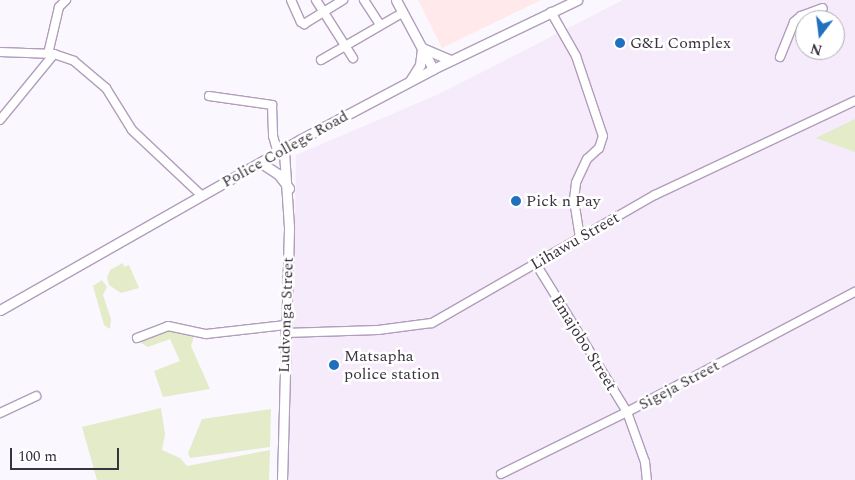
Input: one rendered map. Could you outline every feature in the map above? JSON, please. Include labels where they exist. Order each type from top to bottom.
[{"type":"street","points":[[0,120],[51,54],[58,3],[66,0]]},
{"type":"street","points":[[291,0],[303,24],[343,0]]},
{"type":"street","points":[[316,0],[353,58]]},
{"type":"street","points":[[364,0],[380,25]]},
{"type":"street","points":[[396,0],[432,69]]},
{"type":"street","name":"Police College Road","points":[[0,310],[201,196],[432,69],[577,0]]},
{"type":"street","points":[[780,57],[794,22],[801,16],[823,8]]},
{"type":"street","points":[[550,12],[576,56],[603,136],[599,148],[584,164],[576,183],[574,200],[580,238]]},
{"type":"street","points":[[321,60],[402,13]]},
{"type":"street","points":[[422,48],[450,60]]},
{"type":"street","points":[[410,82],[420,65],[422,48]]},
{"type":"street","points":[[0,52],[51,54],[74,61],[100,82],[117,102],[132,130],[201,196]]},
{"type":"street","points":[[209,96],[272,105],[273,136],[281,152]]},
{"type":"street","name":"Lihawu Street","points":[[137,338],[168,326],[206,334],[285,329],[378,330],[432,323],[655,194],[855,101]]},
{"type":"street","name":"Ludvonga Street","points":[[281,152],[289,189],[282,480]]},
{"type":"street","points":[[261,163],[278,174],[289,189]]},
{"type":"street","name":"Emajobo Street","points":[[536,264],[627,412],[645,462],[647,480]]},
{"type":"street","name":"Sigeja Street","points":[[501,474],[627,412],[855,292]]},
{"type":"street","points":[[0,413],[36,396]]},
{"type":"shaded area","points":[[418,0],[541,0],[442,48]]},
{"type":"shaded area","points":[[623,0],[855,0],[855,480],[283,480],[294,299],[296,155],[439,94]]},
{"type":"green space","points":[[855,119],[855,152],[816,138]]},
{"type":"green space","points":[[123,263],[124,267],[129,265],[139,288],[121,293],[109,285],[107,278],[110,270]]},
{"type":"green space","points":[[102,280],[107,287],[103,295],[111,319],[110,329],[104,325],[93,286]]},
{"type":"green space","points":[[163,329],[195,333],[191,346],[210,389],[163,397],[154,371],[180,361],[170,339],[148,347],[141,343],[144,338]]},
{"type":"green space","points":[[161,408],[165,434],[162,450],[180,458],[187,466],[270,450],[269,480],[97,480],[82,427]]},
{"type":"green space","points":[[271,409],[270,447],[190,458],[188,453],[202,419]]},
{"type":"place","name":"G&L Complex","points":[[620,43]]},
{"type":"place","name":"Pick n Pay","points":[[516,201]]},
{"type":"place","name":"Matsapha police station","points":[[334,365]]}]
